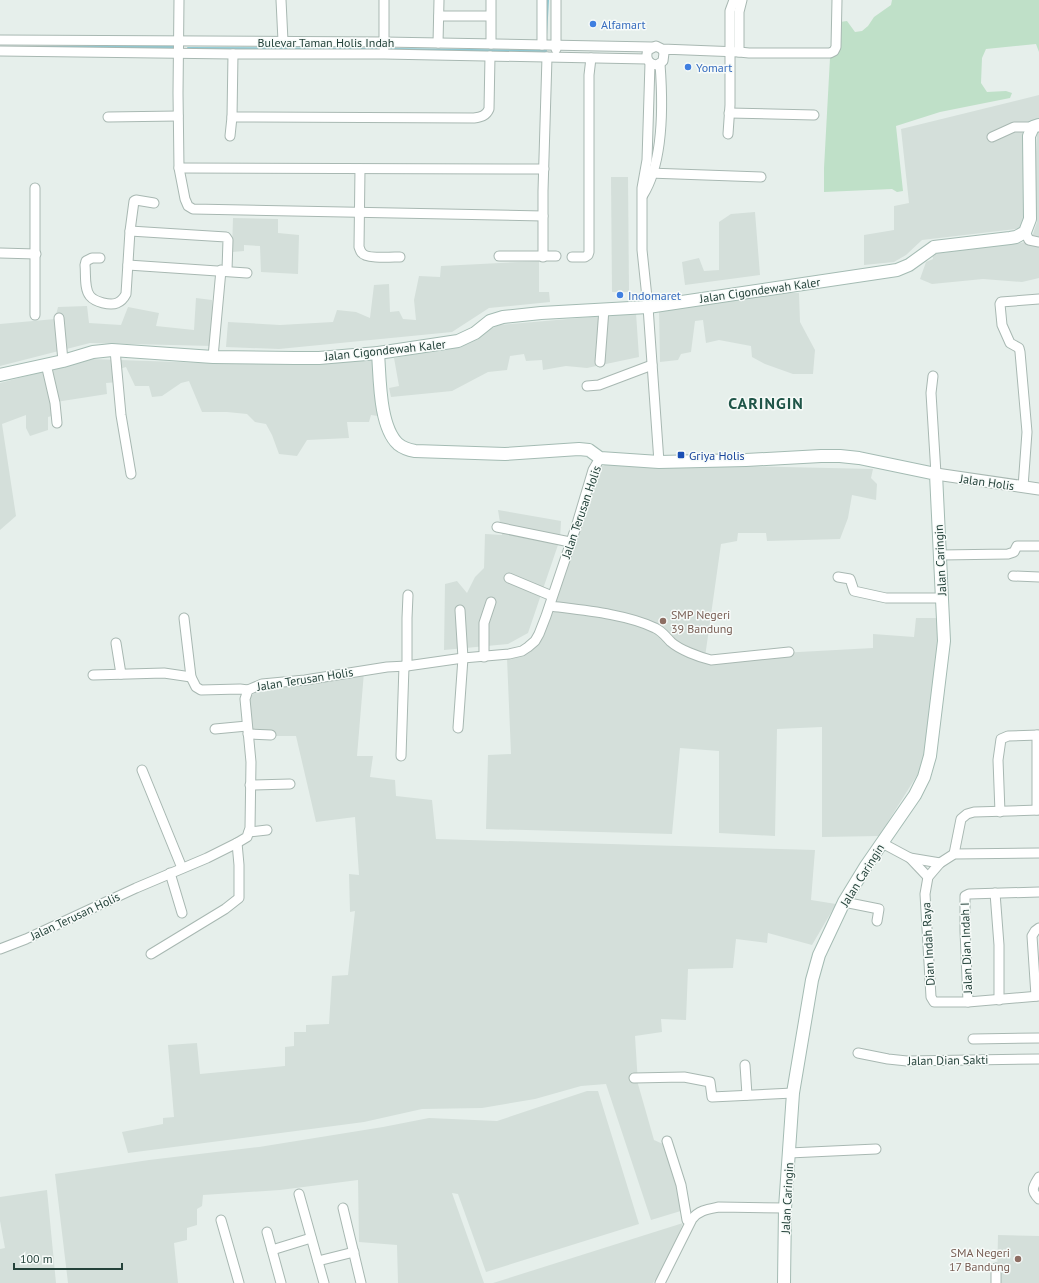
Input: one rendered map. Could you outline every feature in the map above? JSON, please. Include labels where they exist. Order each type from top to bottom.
[{"type":"main road","points":[[1025,232],[1031,217],[1028,141],[1029,133],[1036,126]]},
{"type":"main road","name":"Jalan Cigondewah Kaler","points":[[0,374],[63,361],[93,352],[115,350],[213,357],[310,358],[378,353],[458,341],[474,333],[490,321],[503,317],[541,312],[648,307],[887,272],[909,265],[934,247],[940,245],[1010,238],[1016,237],[1025,232]]},
{"type":"main road","points":[[378,353],[382,402],[385,417],[393,437],[398,444],[406,449],[415,451],[505,454],[579,449],[589,450],[600,458],[659,462],[840,456],[859,458],[936,474]]},
{"type":"main road","name":"Jalan Caringin","points":[[784,1283],[785,1208],[793,1093],[812,980],[819,955],[844,902],[915,794],[924,777],[930,756],[944,645],[941,555],[936,474]]},
{"type":"street","points":[[179,0],[179,168],[185,199],[188,206],[193,210],[543,216]]},
{"type":"street","points":[[281,0],[283,42]]},
{"type":"street","points":[[384,0],[384,54]]},
{"type":"street","points":[[438,43],[439,0]]},
{"type":"street","points":[[490,44],[491,0]]},
{"type":"street","points":[[542,0],[542,45]]},
{"type":"street","points":[[543,257],[544,169],[554,52],[556,0]]},
{"type":"street","points":[[728,134],[730,11],[734,0]]},
{"type":"street","points":[[739,52],[739,12],[742,0]]},
{"type":"street","points":[[650,173],[648,155],[648,61],[646,54],[648,50],[656,46],[662,49],[749,53],[830,53],[834,51],[836,47],[837,0]]},
{"type":"street","points":[[439,16],[490,16]]},
{"type":"street","name":"Bulevar Taman Holis Indah","points":[[0,40],[384,42],[542,45],[554,52],[591,58],[648,61]]},
{"type":"street","name":"Bulevar Taman Holis Indah","points":[[0,51],[490,56],[652,47]]},
{"type":"street","points":[[659,462],[648,307],[642,250],[642,196],[658,152],[661,102],[660,64],[665,57],[662,49]]},
{"type":"street","points":[[230,136],[232,118],[233,54]]},
{"type":"street","points":[[232,118],[427,119],[482,117],[489,109],[490,56]]},
{"type":"street","points":[[572,257],[585,257],[589,252],[589,75],[591,58]]},
{"type":"street","points":[[648,61],[657,65],[660,64]]},
{"type":"street","points":[[729,113],[814,115]]},
{"type":"street","points":[[108,118],[178,116]]},
{"type":"street","points":[[992,137],[1014,127],[1036,126]]},
{"type":"street","points":[[179,168],[544,169]]},
{"type":"street","points":[[360,169],[360,247],[362,253],[365,256],[370,257],[400,257]]},
{"type":"street","points":[[650,173],[761,177]]},
{"type":"street","points":[[35,188],[35,315]]},
{"type":"street","points":[[100,258],[89,259],[86,261],[88,292],[91,298],[100,302],[114,304],[123,299],[126,294],[130,231],[135,200],[154,203]]},
{"type":"street","points":[[130,231],[226,237],[228,240],[213,357]]},
{"type":"street","points":[[1025,232],[1029,240],[1039,242]]},
{"type":"street","points":[[0,253],[36,254]]},
{"type":"street","points":[[499,256],[556,256]]},
{"type":"street","points":[[128,265],[224,270],[247,273]]},
{"type":"street","points":[[1023,487],[1028,432],[1020,352],[1019,348],[1010,343],[1002,325],[1000,304],[1001,302],[1039,298]]},
{"type":"street","points":[[600,362],[604,310]]},
{"type":"street","points":[[59,318],[63,361]]},
{"type":"street","points":[[115,350],[121,415],[131,474]]},
{"type":"street","points":[[46,364],[55,403],[57,423]]},
{"type":"street","points":[[587,386],[599,385],[652,365]]},
{"type":"street","points":[[933,376],[931,393],[936,474]]},
{"type":"street","name":"Jalan Terusan Holis","points":[[0,949],[26,939],[237,844],[247,837],[249,832],[250,762],[245,701],[248,690],[262,684],[305,680],[387,667],[509,654],[522,651],[528,647],[535,641],[539,634],[550,606],[594,470],[600,458]]},
{"type":"street","name":"Jalan Holis","points":[[936,474],[1039,489]]},
{"type":"street","points":[[497,526],[570,542]]},
{"type":"street","points":[[941,555],[1008,554],[1014,552],[1017,546],[1039,546]]},
{"type":"street","points":[[1013,576],[1039,576]]},
{"type":"street","points":[[838,577],[850,579],[854,591],[877,597],[900,599],[942,598]]},
{"type":"street","points":[[508,578],[552,596]]},
{"type":"street","points":[[401,756],[408,595]]},
{"type":"street","points":[[484,657],[484,623],[491,602]]},
{"type":"street","points":[[550,606],[631,619],[643,623],[662,632],[676,646],[701,658],[710,660],[789,652]]},
{"type":"street","points":[[458,728],[463,658],[460,610]]},
{"type":"street","points":[[184,618],[191,677],[196,687],[201,690],[236,688],[248,690]]},
{"type":"street","points":[[116,643],[121,674]]},
{"type":"street","points":[[93,675],[164,673],[191,677]]},
{"type":"street","points":[[215,729],[247,730],[271,735]]},
{"type":"street","points":[[954,854],[961,819],[969,813],[1000,812],[1038,810],[1038,735],[1008,736],[1001,739],[998,760],[1000,812]]},
{"type":"street","points":[[142,770],[182,868]]},
{"type":"street","points":[[250,785],[290,784]]},
{"type":"street","points":[[249,832],[267,830]]},
{"type":"street","points":[[882,843],[910,858],[928,877],[940,862],[954,854],[1039,853]]},
{"type":"street","points":[[151,954],[225,909],[240,898],[237,844]]},
{"type":"street","points":[[910,858],[940,862]]},
{"type":"street","points":[[170,873],[182,914]]},
{"type":"street","name":"Dian Indah Raya","points":[[928,877],[925,894],[932,1000],[936,1003],[968,1002],[1037,996]]},
{"type":"street","name":"Jalan Dian Indah I","points":[[968,1002],[965,896],[969,894],[1039,892]]},
{"type":"street","points":[[995,893],[999,945],[999,1000]]},
{"type":"street","points":[[844,902],[880,909],[877,921]]},
{"type":"street","points":[[1037,996],[1032,936],[1039,928]]},
{"type":"street","points":[[973,1039],[1039,1038]]},
{"type":"street","name":"Jalan Dian Sakti","points":[[858,1053],[888,1060],[907,1061],[1039,1059]]},
{"type":"street","points":[[746,1065],[747,1095]]},
{"type":"street","points":[[634,1078],[687,1078],[710,1082],[712,1097],[793,1093]]},
{"type":"street","points":[[667,1141],[681,1185],[687,1220]]},
{"type":"street","points":[[789,1153],[876,1149]]},
{"type":"street","points":[[1039,1177],[1033,1188],[1034,1195],[1039,1199]]},
{"type":"street","points":[[299,1194],[324,1283]]},
{"type":"street","points":[[660,1283],[692,1219],[698,1213],[719,1207],[785,1208]]},
{"type":"street","points":[[343,1208],[361,1283]]},
{"type":"street","points":[[221,1220],[239,1283]]},
{"type":"street","points":[[267,1232],[282,1283]]},
{"type":"street","points":[[272,1250],[311,1238]]},
{"type":"street","points":[[318,1262],[354,1252]]},
{"type":"street","points":[[996,1268],[996,1283]]},
{"type":"shaded area","points":[[1039,95],[1039,118],[1023,124],[1024,228],[922,240],[906,255],[894,262],[864,265],[864,235],[894,230],[894,206],[909,203],[901,129]]},
{"type":"shaded area","points":[[1037,131],[1039,131],[1039,278],[1022,282],[983,279],[932,284],[920,279],[926,262],[933,259],[932,254],[1026,242],[1033,234],[1037,222],[1034,194]]},
{"type":"shaded area","points":[[611,177],[628,177],[629,292],[612,292]]},
{"type":"shaded area","points":[[755,212],[760,275],[685,285],[682,262],[699,258],[704,271],[719,270],[719,222],[731,214]]},
{"type":"shaded area","points":[[233,218],[278,219],[278,233],[299,235],[298,274],[261,272],[260,246],[244,245],[244,251],[232,252]]},
{"type":"shaded area","points":[[539,261],[539,292],[549,292],[550,302],[489,308],[452,332],[279,349],[226,347],[228,322],[280,325],[333,322],[337,310],[356,312],[370,318],[374,285],[389,284],[390,312],[399,311],[403,319],[416,320],[414,300],[419,276],[440,277],[441,266]]},
{"type":"shaded area","points":[[774,293],[799,293],[800,322],[815,350],[813,374],[793,374],[765,364],[752,357],[751,346],[719,340],[706,343],[703,320],[695,321],[691,352],[681,354],[678,360],[660,362],[659,309]]},
{"type":"shaded area","points":[[196,298],[212,300],[212,346],[90,343],[0,366],[0,324],[55,319],[58,307],[87,306],[89,323],[121,325],[128,307],[159,313],[156,326],[194,330]]},
{"type":"shaded area","points":[[636,313],[639,357],[587,368],[566,366],[543,370],[542,360],[526,361],[524,354],[510,356],[507,370],[488,372],[452,391],[391,397],[389,388],[399,386],[394,358],[445,349],[499,325]]},
{"type":"shaded area","points":[[374,357],[378,416],[371,415],[369,422],[347,422],[349,438],[307,440],[297,456],[279,454],[266,424],[255,422],[247,414],[202,412],[189,381],[181,383],[162,396],[152,397],[149,386],[135,386],[126,367],[119,369],[119,382],[106,383],[107,394],[56,402],[55,415],[48,417],[48,430],[30,436],[26,428],[26,415],[2,424],[16,516],[0,530],[0,383],[91,359],[206,363],[301,363]]},
{"type":"shaded area","points":[[610,463],[873,469],[871,478],[877,484],[876,500],[852,495],[848,518],[840,539],[767,541],[766,533],[738,533],[737,541],[721,544],[705,657],[873,648],[873,634],[914,637],[916,618],[940,618],[927,738],[921,769],[879,836],[822,837],[822,727],[777,729],[775,836],[719,833],[719,751],[680,748],[672,834],[486,829],[488,755],[511,754],[507,658],[530,651],[539,635],[595,474],[600,467]]},
{"type":"shaded area","points":[[498,510],[561,521],[560,539],[528,633],[508,644],[444,650],[445,584],[457,581],[467,593],[475,577],[484,568],[485,534],[502,535]]},
{"type":"shaded area","points":[[364,672],[357,756],[373,756],[370,777],[395,780],[396,796],[432,800],[436,839],[815,850],[811,900],[836,904],[812,945],[768,933],[767,943],[736,939],[733,968],[688,969],[686,1020],[661,1019],[662,1032],[635,1036],[638,1084],[654,1140],[663,1144],[670,1151],[684,1210],[651,1220],[606,1084],[581,1086],[535,1099],[482,1108],[422,1109],[364,1122],[128,1153],[122,1132],[163,1124],[163,1118],[174,1117],[168,1045],[197,1043],[200,1074],[285,1066],[285,1047],[294,1046],[294,1032],[306,1032],[306,1025],[329,1024],[332,976],[348,975],[355,911],[350,912],[349,874],[359,875],[355,817],[316,822],[296,736],[251,736],[249,697],[255,693]]},
{"type":"shaded area","points":[[587,1091],[598,1091],[639,1224],[486,1272],[458,1194],[452,1193],[484,1283],[398,1283],[397,1245],[359,1242],[358,1180],[280,1190],[203,1195],[202,1206],[197,1209],[197,1225],[187,1228],[187,1240],[174,1243],[178,1283],[68,1283],[55,1174],[149,1160],[259,1147],[429,1118],[497,1121]]},
{"type":"shaded area","points":[[47,1190],[56,1283],[0,1283],[0,1249],[5,1248],[0,1221],[0,1197]]},
{"type":"shaded area","points":[[683,1223],[677,1239],[660,1273],[653,1283],[493,1283]]},
{"type":"shaded area","name":"SMA Negeri 17 Bandung","points":[[998,1235],[1039,1236],[1039,1283],[997,1283]]},
{"type":"green space","points":[[892,0],[1039,0],[1039,52],[1036,44],[986,49],[982,58],[981,83],[987,92],[1006,91],[1012,93],[1010,98],[940,112],[896,126],[903,191],[897,192],[892,189],[824,192],[830,58],[835,55],[840,22],[847,21],[855,32],[862,31],[868,26],[874,17],[891,5]]},
{"type":"waterway","points":[[546,35],[548,0]]},
{"type":"waterway","points":[[0,47],[175,47]]},
{"type":"waterway","points":[[188,48],[377,49]]},
{"type":"waterway","points":[[391,49],[546,51],[546,49]]},
{"type":"place","name":"Alfamart","points":[[593,24]]},
{"type":"place","name":"Yomart","points":[[688,67]]},
{"type":"place","name":"Indomaret","points":[[620,295]]},
{"type":"place","name":"Griya Holis","points":[[681,455]]},
{"type":"place","name":"SMP Negeri 39 Bandung","points":[[663,621]]},
{"type":"place","name":"SMA Negeri 17 Bandung","points":[[1018,1259]]},
{"type":"district","name":"CARINGIN","points":[[766,403]]}]
